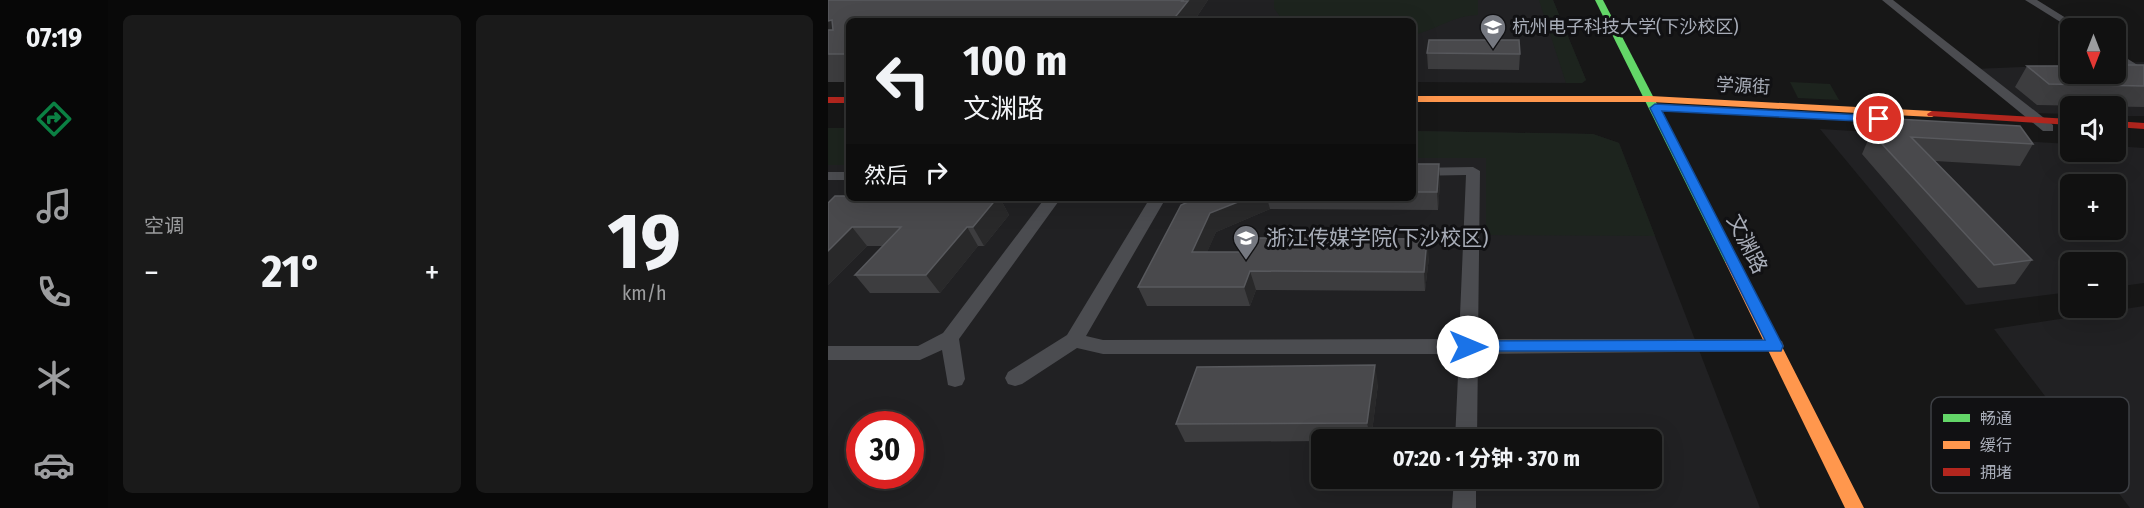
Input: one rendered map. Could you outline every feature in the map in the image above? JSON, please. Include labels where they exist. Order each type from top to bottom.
[{"type":"main road","name":"文渊路","points":[[1599,0],[1653,103],[1855,508]]},
{"type":"main road","name":"学源街","points":[[1416,99],[1653,103],[2043,124],[2060,123]]},
{"type":"main road","points":[[828,100],[846,100]]},
{"type":"main road","name":"学源街","points":[[1416,108],[1653,103]]},
{"type":"main road","points":[[828,107],[846,107]]},
{"type":"main road","name":"学源街","points":[[2043,124],[2060,127]]},
{"type":"main road","points":[[2126,125],[2144,126]]},
{"type":"main road","points":[[2126,131],[2144,132]]},
{"type":"street","points":[[1887,0],[2043,124]]},
{"type":"street","points":[[2031,0],[2061,18]]},
{"type":"street","points":[[2126,62],[2144,75]]},
{"type":"street","points":[[1416,171],[1473,171],[1466,429]]},
{"type":"street","points":[[828,176],[846,176]]},
{"type":"street","points":[[830,355],[920,352],[950,338],[1051,201]]},
{"type":"street","points":[[1015,378],[1074,340],[1156,201]]},
{"type":"street","points":[[950,338],[955,379]]},
{"type":"street","points":[[1074,340],[1103,347],[1775,346]]},
{"type":"street","points":[[1464,508],[1465,489]]},
{"type":"shaded area","name":"杭州电子科技大学(下沙校区)","points":[[828,0],[1553,0],[1586,80],[1582,83],[1416,82],[1416,18],[846,18]]},
{"type":"shaded area","points":[[1274,0],[1478,0],[1478,15],[1461,17],[1416,34],[1416,18],[1281,18],[1274,8]]},
{"type":"shaded area","points":[[1539,0],[1553,0],[1586,80],[1582,83],[1566,83]]},
{"type":"shaded area","points":[[2144,62],[2144,116],[2126,116],[2126,96],[2060,96],[2060,114],[2029,113],[1974,69],[2060,65],[2060,84],[2126,84],[2126,63]]},
{"type":"shaded area","points":[[1790,82],[1830,84],[1839,100],[1798,98]]},
{"type":"shaded area","name":"浙江传媒学院(下沙校区)","points":[[828,128],[846,128],[846,201],[1416,201],[1416,131],[1593,134],[1619,143],[1760,508],[828,508]]},
{"type":"shaded area","points":[[828,128],[846,128],[846,165],[828,165]]},
{"type":"shaded area","points":[[1820,129],[2060,143],[2060,162],[2126,162],[2126,147],[2144,148],[2144,283],[2126,285],[2126,252],[2060,252],[2060,293],[1966,305]]},
{"type":"shaded area","points":[[1416,131],[1593,134],[1619,143],[1655,236],[1486,235],[1486,158],[1416,158]]},
{"type":"shaded area","points":[[2144,306],[2144,508],[2130,508],[2119,493],[2129,493],[2129,397],[2046,397],[1994,329],[2066,318],[2126,318],[2126,309]]},
{"type":"building","points":[[828,1],[1188,1],[1174,18],[846,18],[846,54],[828,54],[828,30],[833,30],[832,20],[828,21]]},
{"type":"building","points":[[1429,40],[1519,40],[1520,54],[1427,53]]},
{"type":"building","points":[[2126,65],[2144,65],[2144,86],[2049,84],[2027,66],[2060,66],[2060,84],[2126,84]]},
{"type":"building","points":[[1896,119],[2020,126],[2033,144],[1911,137],[2032,260],[1994,265],[1871,132],[1876,122]]},
{"type":"building","points":[[1416,164],[1439,164],[1437,192],[1416,192]]},
{"type":"building","points":[[835,196],[846,196],[846,201],[995,201],[973,227],[967,227],[926,275],[855,275],[901,227],[852,227],[828,251],[828,203]]},
{"type":"building","points":[[1190,201],[1240,201],[1210,213],[1192,252],[1252,252],[1258,238],[1427,239],[1424,272],[1250,271],[1244,287],[1138,287],[1181,205]]},
{"type":"building","points":[[1375,365],[1367,423],[1176,424],[1197,367]]},
{"type":"traffic: fast","points":[[1599,0],[1732,262]]},
{"type":"traffic: slow","points":[[1416,99],[1651,99],[1932,114]]},
{"type":"traffic: slow","points":[[1732,262],[1855,508]]},
{"type":"traffic: jam","points":[[828,100],[846,100]]},
{"type":"traffic: jam","points":[[1932,114],[2060,121]]},
{"type":"traffic: jam","points":[[2126,125],[2144,126]]},
{"type":"place","name":"杭州电子科技大学(下沙校区)","points":[[1493,50]]},
{"type":"place","name":"浙江传媒学院(下沙校区)","points":[[1246,261]]},
{"type":"route","points":[[1468,347],[1775,346],[1655,108],[1879,119]]}]
